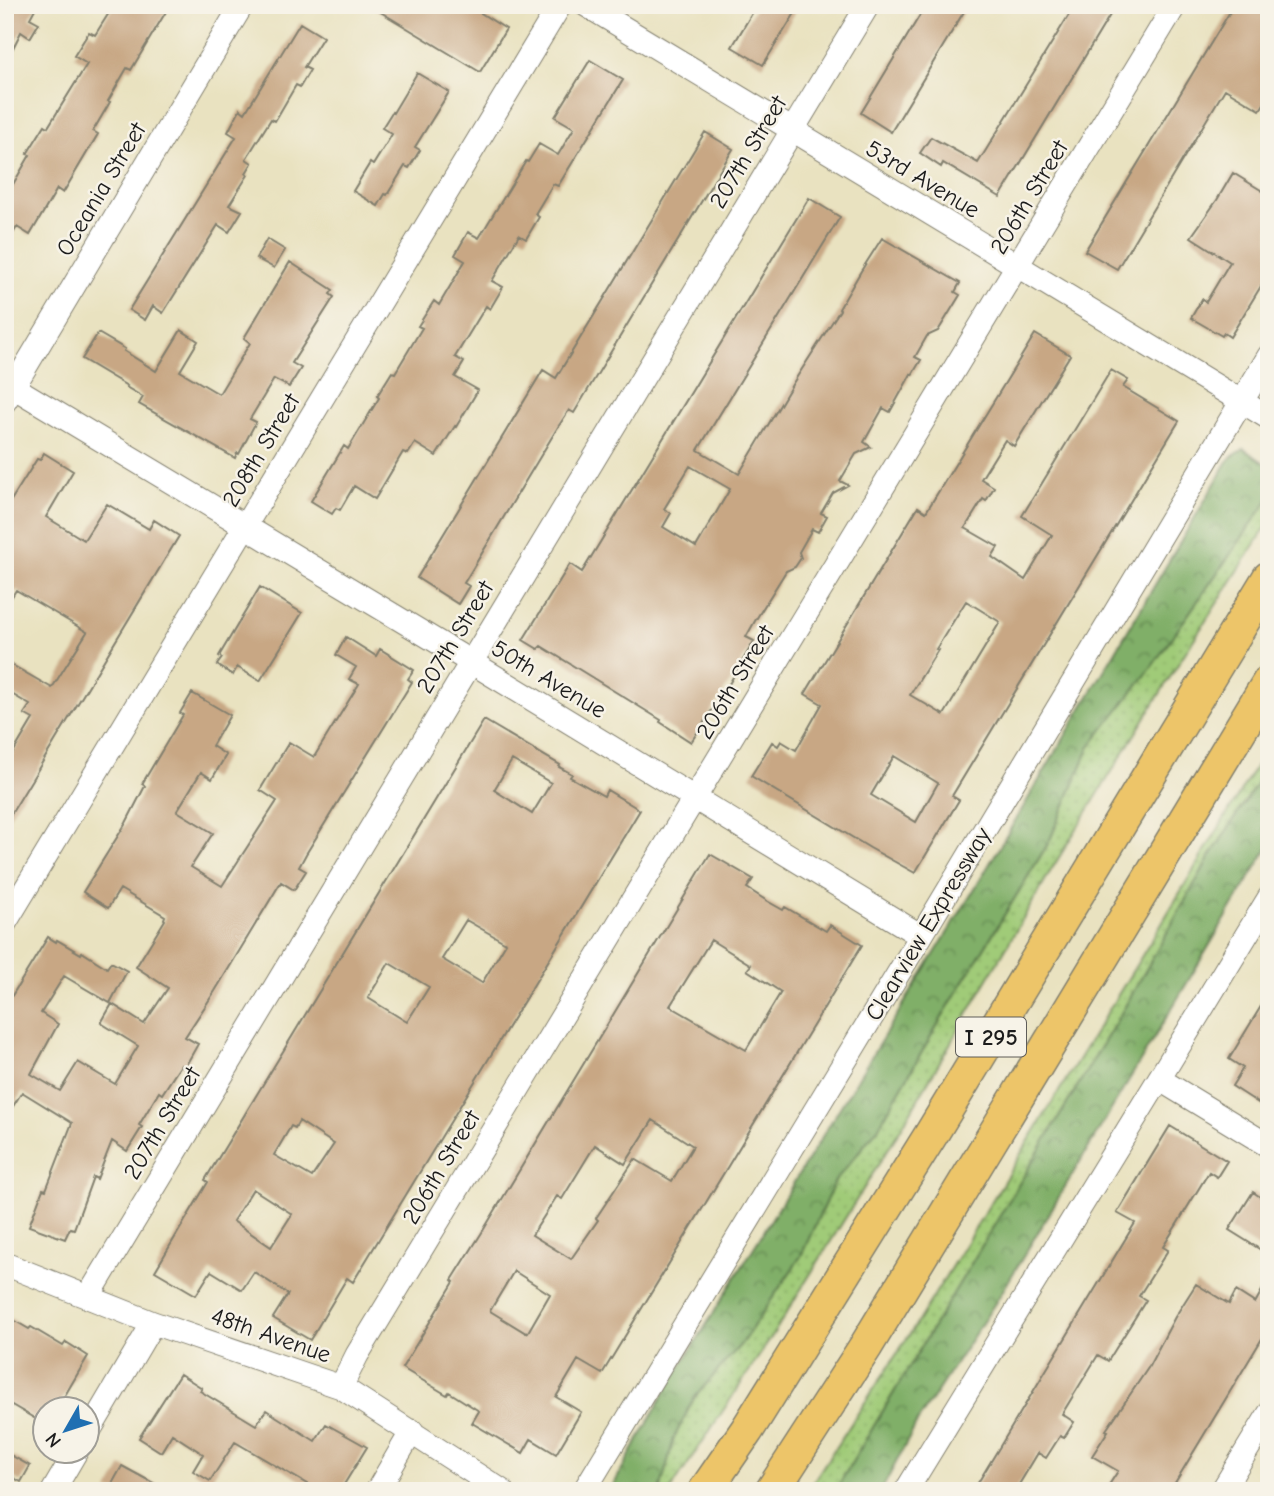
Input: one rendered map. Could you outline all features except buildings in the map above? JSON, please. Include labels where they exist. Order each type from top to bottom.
[{"type":"highway","name":"I 295","points":[[705,1491],[747,1430],[932,1133],[1269,578]]},
{"type":"highway","name":"I 295","points":[[772,1491],[866,1346],[1269,682]]},
{"type":"street","name":"Oceania Street","points":[[8,390],[242,5]]},
{"type":"street","name":"208th Street","points":[[5,923],[560,5]]},
{"type":"street","name":"53rd Avenue","points":[[586,5],[1269,418]]},
{"type":"street","name":"207th Street","points":[[88,1297],[868,5]]},
{"type":"street","name":"206th Street","points":[[341,1387],[364,1343],[1175,5]]},
{"type":"street","name":"Clearview Expressway","points":[[584,1491],[1269,356]]},
{"type":"street","name":"50th Avenue","points":[[8,390],[471,662],[921,936]]},
{"type":"street","points":[[906,1491],[1269,898]]},
{"type":"street","points":[[1159,1079],[1269,1146]]},
{"type":"street","name":"48th Avenue","points":[[5,1264],[153,1323],[341,1387],[502,1491]]},
{"type":"street","points":[[102,1409],[153,1323]]},
{"type":"street","points":[[1222,1491],[1269,1414]]},
{"type":"street","points":[[377,1491],[412,1431]]},
{"type":"street","points":[[53,1491],[69,1464]]},
{"type":"green space","points":[[1244,449],[1269,466],[1269,499],[1148,672],[1090,746],[1049,842],[878,1128],[835,1181],[801,1256],[742,1343],[694,1398],[674,1438],[660,1491],[610,1491],[668,1387],[980,880],[1230,458]]},
{"type":"green space","points":[[1269,499],[1269,523],[1050,872],[903,1125],[769,1341],[676,1482],[670,1491],[660,1491],[674,1438],[694,1398],[742,1343],[801,1256],[835,1181],[878,1128],[1049,842],[1090,746],[1148,672]]},
{"type":"green space","points":[[1269,744],[1269,764],[1210,857],[1119,1017],[835,1491],[807,1491],[919,1320]]},
{"type":"green space","points":[[1269,764],[1269,846],[999,1297],[918,1421],[881,1491],[835,1491],[1119,1017],[1210,857]]}]
